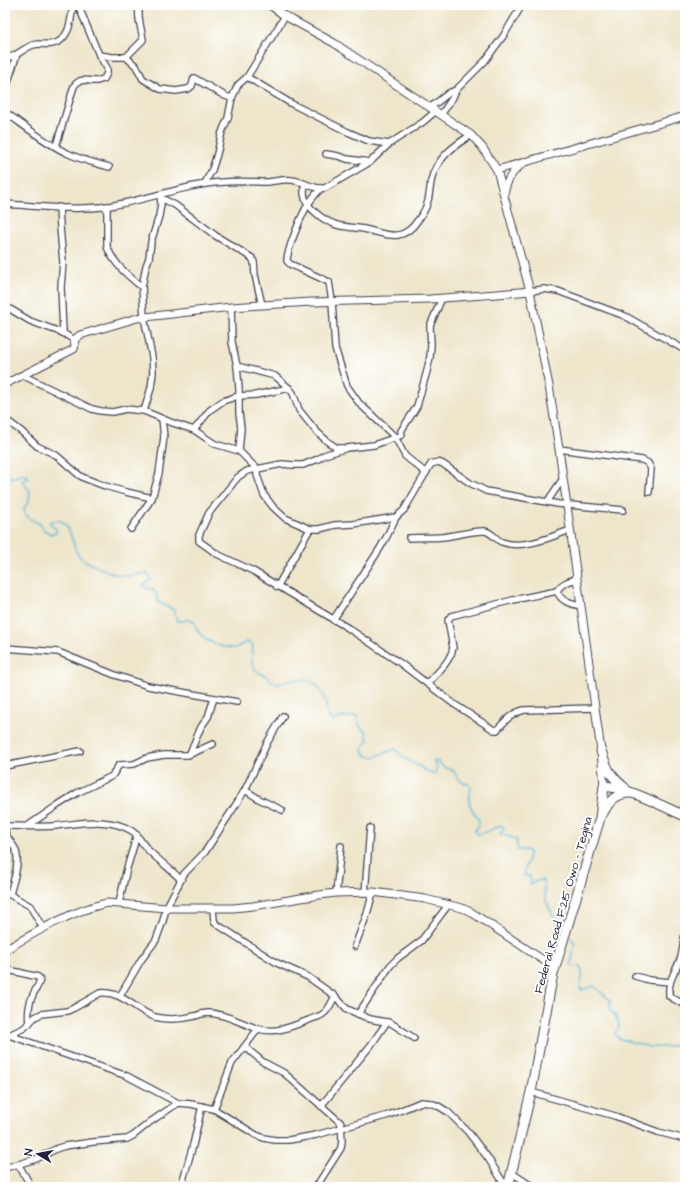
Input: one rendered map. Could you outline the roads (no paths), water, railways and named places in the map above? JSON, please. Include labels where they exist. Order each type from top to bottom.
[{"type":"main road","points":[[601,751],[608,772],[614,779],[632,793]]},
{"type":"main road","points":[[604,786],[616,787],[685,816]]},
{"type":"main road","name":"Federal Road F.215 Owo - Tegina","points":[[507,1187],[512,1173],[531,1092],[555,968],[600,818],[604,786]]},
{"type":"main road","points":[[600,818],[614,797],[632,793]]},
{"type":"street","points":[[5,58],[12,57],[34,45],[55,43],[65,37],[70,25],[73,5]]},
{"type":"street","points":[[56,146],[74,86],[78,81],[97,81],[104,79],[108,73],[78,5]]},
{"type":"street","points":[[126,57],[143,40],[138,16],[140,5]]},
{"type":"street","points":[[270,5],[285,16],[334,43],[471,135],[482,147],[497,170],[530,291],[549,386],[601,751],[604,786]]},
{"type":"street","points":[[5,204],[59,207],[107,206],[161,196],[206,183],[226,181],[255,182],[292,180],[325,188],[370,162],[390,144],[423,122],[453,97],[456,90],[484,61],[504,35],[522,5]]},
{"type":"street","points":[[206,183],[218,154],[222,132],[228,118],[232,98],[238,85],[246,77],[285,16]]},
{"type":"street","points":[[5,92],[18,54]]},
{"type":"street","points":[[99,54],[112,57],[126,57],[136,66],[143,79],[160,89],[188,89],[192,86],[194,78],[225,96],[232,98]]},
{"type":"street","points":[[246,77],[292,104],[348,132],[369,141],[390,144]]},
{"type":"street","points":[[436,111],[449,93],[456,90]]},
{"type":"street","points":[[5,112],[43,139],[65,152],[80,159],[109,167]]},
{"type":"street","points":[[497,170],[685,116]]},
{"type":"street","points":[[305,184],[303,191],[308,204],[316,213],[333,225],[362,229],[388,235],[398,235],[408,232],[425,210],[428,201],[430,183],[440,162],[454,146],[471,135]]},
{"type":"street","points":[[326,154],[352,160],[370,162]]},
{"type":"street","points":[[504,196],[509,177],[523,163]]},
{"type":"street","points":[[321,188],[308,204],[300,220],[290,247],[287,261],[290,264],[328,281],[332,301],[335,348],[347,386],[359,403],[395,437],[405,456],[426,473]]},
{"type":"street","points":[[144,411],[151,388],[153,372],[152,357],[144,317],[142,287],[144,271],[159,216],[161,196]]},
{"type":"street","points":[[161,196],[202,226],[252,258],[262,304]]},
{"type":"street","points":[[107,206],[107,247],[110,254],[126,274],[142,287]]},
{"type":"street","points":[[59,207],[63,262],[61,291],[63,333]]},
{"type":"street","points":[[74,340],[80,335],[144,317],[231,307],[332,301],[442,298],[544,289],[558,291],[625,316],[685,350]]},
{"type":"street","points":[[237,366],[275,376],[293,393],[299,410],[316,431],[337,448],[374,445],[402,435],[401,430],[414,411],[428,371],[431,345],[430,326],[442,298]]},
{"type":"street","points":[[5,306],[30,321],[63,333],[74,340],[75,345],[74,349],[5,384]]},
{"type":"street","points":[[231,307],[232,342],[237,366],[239,389],[238,396],[241,428],[239,451]]},
{"type":"street","points":[[22,376],[92,409],[113,412],[126,409],[144,411],[194,430],[215,444],[239,451],[257,468],[257,475],[264,495],[273,507],[286,518],[310,529],[319,529],[335,525],[353,524],[396,517]]},
{"type":"street","points":[[194,430],[210,410],[217,404],[230,398],[256,395],[289,388]]},
{"type":"street","points":[[5,419],[37,446],[56,456],[84,478],[105,486],[152,498]]},
{"type":"street","points":[[131,529],[152,498],[160,473],[164,442],[162,419]]},
{"type":"street","points":[[347,448],[324,455],[303,465],[282,464],[257,468],[241,474],[209,514],[198,535],[199,540],[217,554],[253,571],[348,628],[428,683],[454,704],[494,730],[497,730],[510,716],[516,712],[594,708]]},
{"type":"street","points":[[559,449],[642,460],[648,463],[651,468],[649,492]]},
{"type":"street","points":[[333,620],[388,536],[396,517],[404,510],[432,464],[438,462],[478,488],[486,491],[566,505],[623,510]]},
{"type":"street","points":[[547,502],[562,480]]},
{"type":"street","points":[[278,587],[310,529]]},
{"type":"street","points":[[409,538],[441,537],[483,531],[490,533],[502,542],[518,545],[544,539],[570,530]]},
{"type":"street","points":[[577,579],[559,586],[557,591],[559,597],[566,602],[581,606]]},
{"type":"street","points":[[428,683],[443,667],[452,653],[453,648],[448,620],[451,616],[513,600],[557,591]]},
{"type":"street","points":[[5,648],[58,652],[148,686],[237,702]]},
{"type":"street","points":[[190,753],[201,727],[208,717],[214,698]]},
{"type":"street","points":[[120,996],[141,960],[156,940],[163,922],[166,908],[184,874],[205,852],[245,790],[267,743],[282,716]]},
{"type":"street","points":[[29,825],[77,793],[112,776],[119,764],[134,764],[147,758],[164,755],[186,755],[213,744]]},
{"type":"street","points":[[5,766],[80,751]]},
{"type":"street","points":[[245,790],[259,799],[282,810]]},
{"type":"street","points":[[5,827],[29,825],[54,826],[94,822],[119,825],[132,831],[148,850],[169,867],[181,880]]},
{"type":"street","points":[[365,893],[370,828]]},
{"type":"street","points":[[5,832],[16,850],[18,857],[14,878],[7,893],[30,906],[44,928]]},
{"type":"street","points":[[119,903],[127,868],[137,836]]},
{"type":"street","points":[[336,893],[341,846]]},
{"type":"street","points":[[5,950],[44,928],[77,913],[107,903],[166,908],[213,909],[253,906],[336,893],[373,892],[425,899],[462,908],[471,912],[555,968]]},
{"type":"street","points":[[355,946],[367,914],[373,892]]},
{"type":"street","points":[[358,1014],[390,966],[398,958],[421,941],[449,904]]},
{"type":"street","points":[[213,909],[215,923],[277,963],[308,977],[334,996],[348,1009],[370,1019],[396,1025],[414,1038]]},
{"type":"street","points":[[685,932],[681,957],[670,982],[668,991],[669,996],[685,1004]]},
{"type":"street","points":[[5,970],[38,977],[40,979],[40,982],[31,998],[28,1024]]},
{"type":"street","points":[[635,976],[649,980],[670,982]]},
{"type":"street","points":[[7,1035],[24,1028],[35,1017],[41,1014],[67,1011],[100,993],[120,996],[154,1017],[180,1018],[205,1013],[217,1014],[258,1029],[279,1030],[318,1017],[327,1010],[334,996]]},
{"type":"street","points":[[321,1106],[371,1045],[387,1022]]},
{"type":"street","points":[[214,1109],[232,1063],[258,1029]]},
{"type":"street","points":[[7,1035],[127,1076],[178,1103],[214,1109],[256,1135],[275,1140],[289,1140],[316,1135],[389,1115],[421,1102],[431,1103],[448,1112],[468,1132],[488,1158],[507,1187]]},
{"type":"street","points":[[245,1047],[263,1062],[284,1073],[340,1122],[342,1140],[340,1148],[316,1187]]},
{"type":"street","points":[[531,1092],[615,1116],[658,1132],[685,1139]]},
{"type":"street","points":[[5,1168],[36,1159],[65,1146],[127,1139],[178,1103]]},
{"type":"street","points":[[181,1187],[202,1106]]},
{"type":"street","points":[[18,1164],[30,1187]]},
{"type":"street","points":[[512,1173],[533,1187]]},
{"type":"waterway","points":[[5,481],[9,476],[13,478],[26,474],[29,478],[22,481],[30,491],[29,500],[24,509],[25,514],[30,519],[40,524],[44,530],[51,534],[56,533],[56,529],[50,524],[50,522],[57,520],[63,522],[70,533],[77,553],[88,562],[123,576],[148,574],[151,579],[143,586],[153,589],[157,595],[158,602],[174,610],[177,621],[193,620],[197,630],[205,639],[223,647],[235,648],[247,642],[253,645],[253,666],[259,673],[265,675],[277,684],[292,680],[306,680],[318,686],[322,692],[328,714],[332,721],[343,717],[357,716],[360,727],[366,731],[368,741],[362,749],[367,756],[374,757],[395,749],[403,757],[429,772],[435,773],[437,768],[434,761],[437,761],[445,768],[452,769],[459,779],[466,784],[469,784],[471,788],[469,802],[479,820],[475,831],[477,834],[486,832],[501,825],[504,828],[500,834],[517,840],[518,850],[525,850],[529,852],[525,876],[530,876],[531,884],[536,881],[543,880],[546,901],[561,932]]},
{"type":"waterway","points":[[5,481],[8,483],[8,487],[5,490]]},
{"type":"waterway","points":[[571,938],[575,944],[571,964],[572,966],[580,967],[582,975],[581,990],[594,986],[610,1000],[610,1010],[617,1018],[619,1024],[618,1030],[615,1033],[617,1037],[649,1047],[666,1047],[676,1045],[685,1051]]}]
